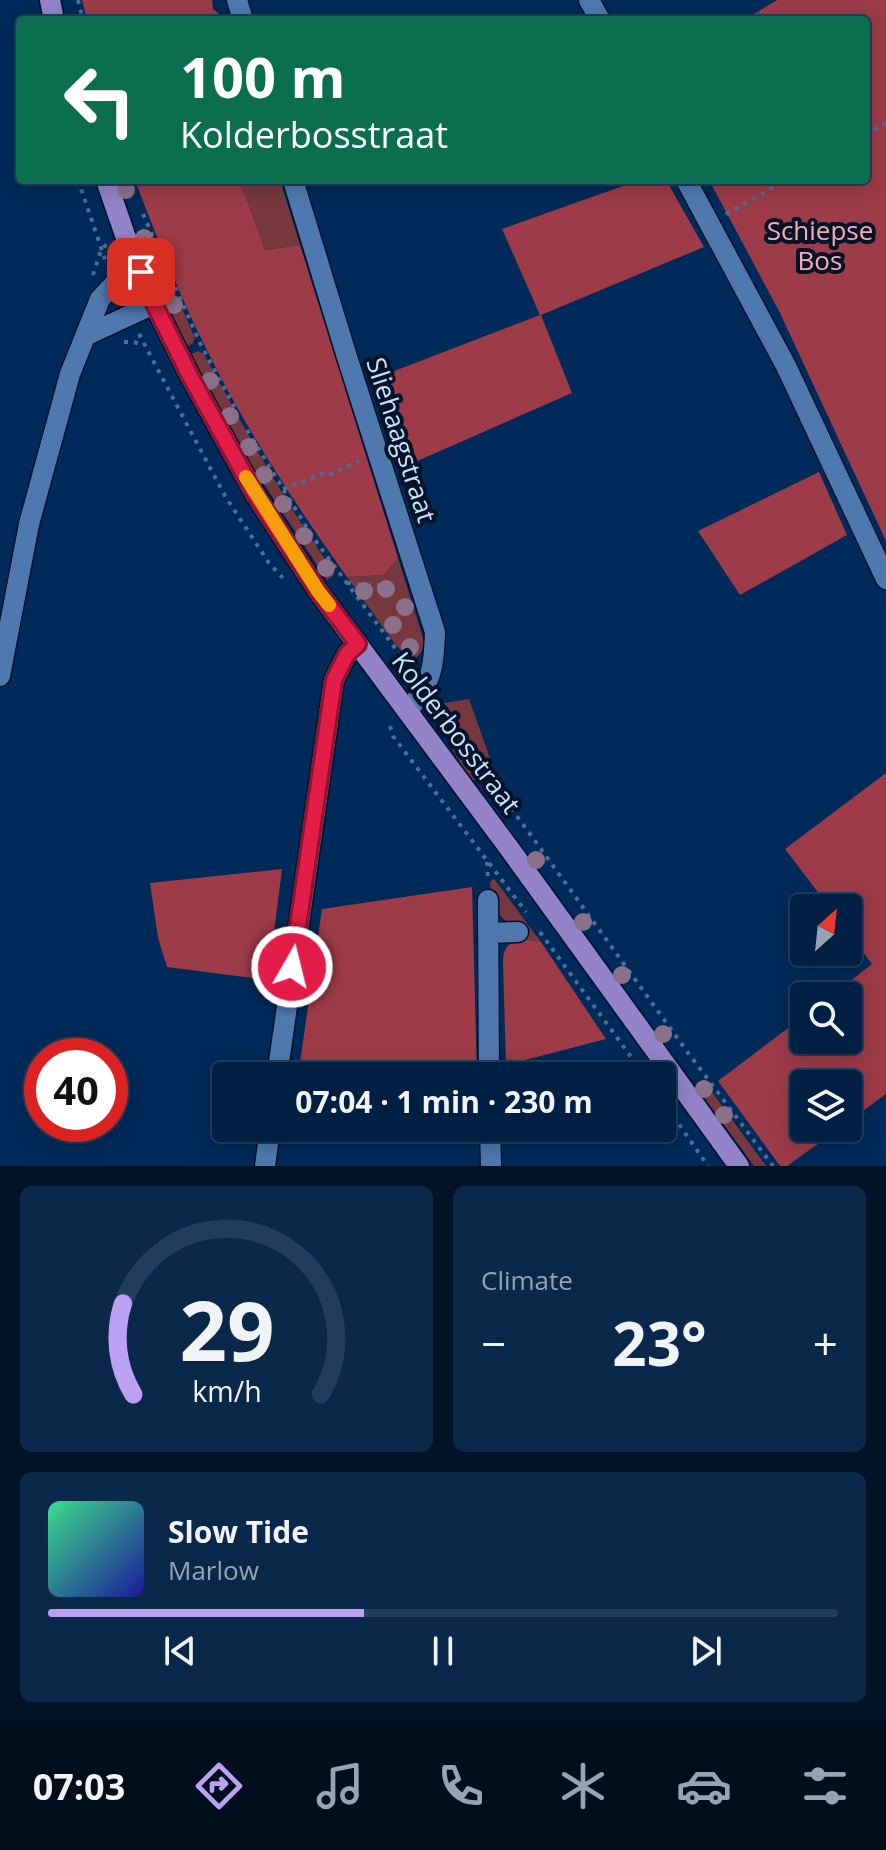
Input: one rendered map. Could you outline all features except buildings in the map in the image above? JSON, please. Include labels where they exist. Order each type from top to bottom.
[{"type":"main road","name":"Kolderbosstraat","points":[[107,184],[154,304],[255,494],[318,591],[739,1166]]},
{"type":"street","name":"Sliehaagstraat","points":[[294,184],[435,632],[434,659],[426,687],[408,711]]},
{"type":"street","points":[[688,184],[786,366],[886,579]]},
{"type":"street","points":[[0,676],[29,524],[70,374],[100,299],[137,266]]},
{"type":"street","points":[[85,336],[154,304]]},
{"type":"street","points":[[279,1062],[334,680],[347,654],[358,644]]},
{"type":"street","points":[[488,900],[489,1062]]},
{"type":"street","points":[[489,933],[528,926]]},
{"type":"street","points":[[265,1166],[268,1142]]},
{"type":"street","points":[[490,1142],[491,1166]]},
{"type":"path","points":[[79,184],[101,250]]},
{"type":"path","points":[[715,221],[780,184]]},
{"type":"path","points":[[141,210],[200,343],[240,418]]},
{"type":"path","points":[[247,430],[312,536],[392,649]]},
{"type":"path","points":[[283,489],[324,473],[329,475],[377,452]]},
{"type":"path","points":[[347,583],[373,586],[418,579]]},
{"type":"path","points":[[426,687],[445,710],[472,758],[773,1166]]},
{"type":"path","points":[[387,717],[393,736],[528,926],[634,1062]]},
{"type":"path","points":[[676,1120],[708,1166]]},
{"type":"shaded area","points":[[240,184],[281,184],[300,245],[265,250]]},
{"type":"shaded area","points":[[141,232],[150,236],[195,338],[187,347],[136,234]]},
{"type":"shaded area","points":[[198,351],[204,354],[282,492],[334,572],[327,580],[243,452],[191,354]]},
{"type":"shaded area","points":[[398,558],[424,641],[422,651],[413,662],[395,644],[347,577],[384,575]]},
{"type":"shaded area","points":[[469,699],[496,775],[490,777],[469,748],[444,703]]},
{"type":"shaded area","points":[[442,714],[484,778],[473,780],[452,749]]},
{"type":"shaded area","points":[[493,879],[541,942],[525,939],[522,927],[507,922],[497,911],[490,882]]},
{"type":"shaded area","points":[[704,1081],[766,1166],[754,1166],[701,1093]]},
{"type":"green space","points":[[82,0],[212,0],[213,9],[222,16],[86,16]]},
{"type":"green space","name":"Schiepse Bos","points":[[777,0],[886,0],[886,541],[780,313],[711,184],[870,184],[870,16],[751,16]]},
{"type":"green space","points":[[137,184],[240,184],[265,250],[300,245],[398,558],[384,575],[347,577],[233,400],[166,260]]},
{"type":"green space","points":[[629,184],[668,184],[704,247],[541,315],[572,393],[399,469],[371,380],[540,315],[502,229]]},
{"type":"green space","points":[[819,472],[847,535],[740,595],[698,531]]},
{"type":"green space","points":[[886,773],[886,1094],[862,1112],[862,1070],[790,1070],[790,1142],[820,1142],[787,1166],[780,1166],[718,1081],[790,1027],[790,1054],[862,1054],[862,982],[849,982],[872,964],[862,951],[862,894],[819,894],[785,849]]},
{"type":"green space","points":[[282,869],[268,980],[167,967],[158,938],[150,883]]},
{"type":"green space","points":[[472,887],[477,1062],[300,1062],[322,909]]},
{"type":"green space","points":[[525,939],[541,942],[606,1039],[518,1062],[506,1062],[503,961],[505,951],[515,942]]},
{"type":"slow traffic","points":[[246,477],[329,605]]},
{"type":"route","points":[[141,272],[189,374],[255,494],[318,591],[358,644],[347,654],[334,680],[292,967]]}]
